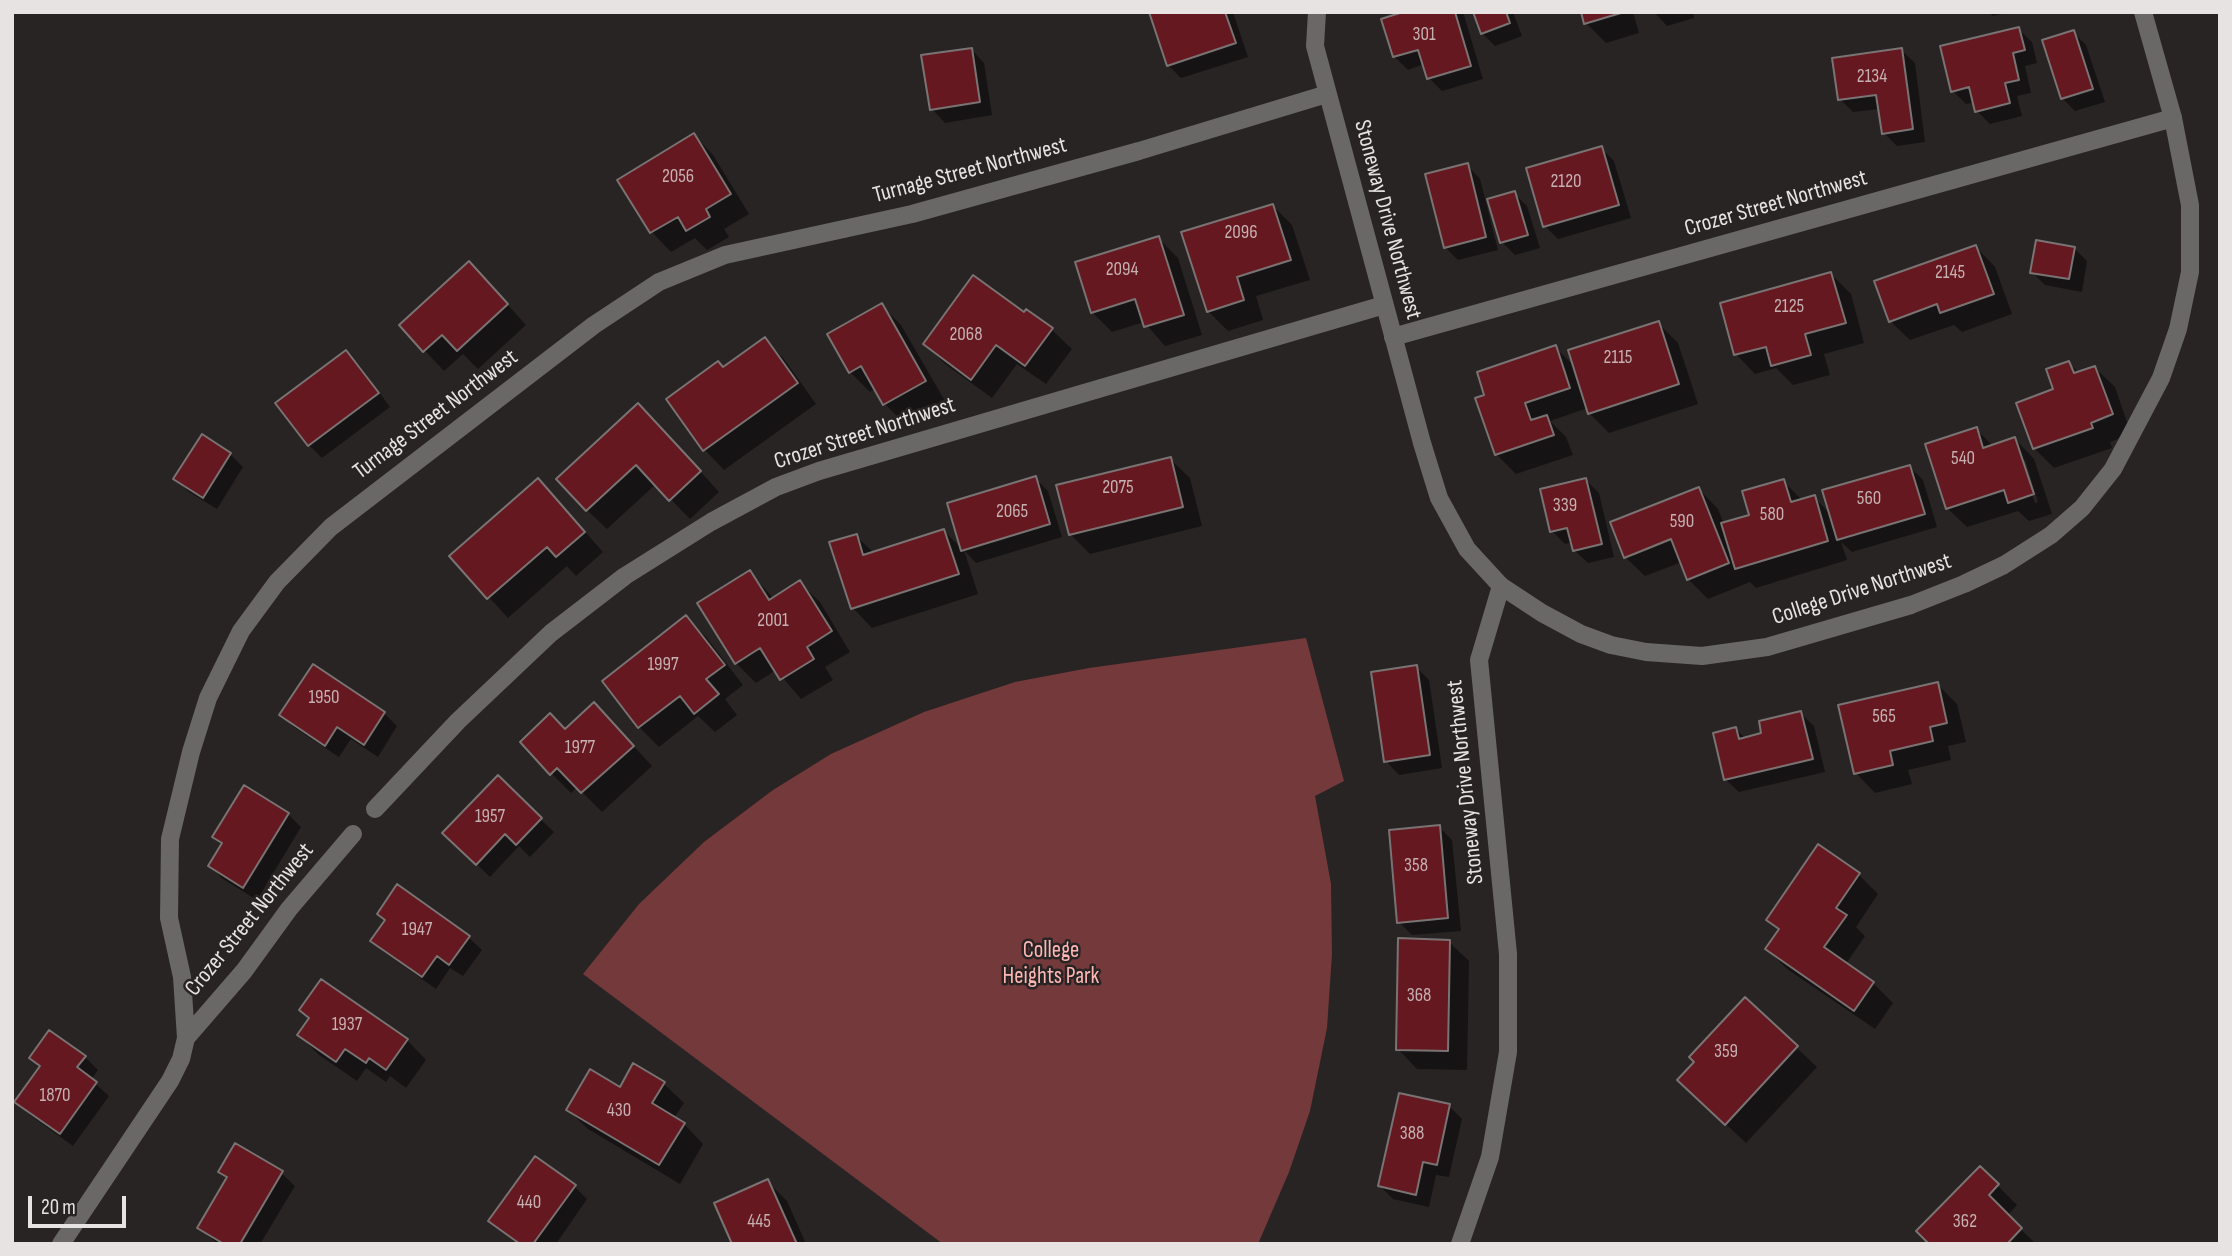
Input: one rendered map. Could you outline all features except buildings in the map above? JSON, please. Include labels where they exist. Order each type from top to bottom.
[{"type":"street","name":"Stoneway Drive Northwest","points":[[1317,12],[1315,46],[1438,498],[1466,549],[1501,586],[1479,660],[1508,954],[1508,1052],[1490,1157],[1460,1244]]},
{"type":"street","name":"College Drive Northwest","points":[[1501,586],[1581,634],[1611,645],[1646,652],[1702,656],[1767,647],[1911,605],[2004,565],[2051,535],[2082,508],[2113,469],[2161,378],[2178,329],[2190,272],[2190,205],[2173,118],[2143,12]]},
{"type":"street","name":"Turnage Street Northwest","points":[[61,1244],[170,1082],[181,1059],[186,1038],[182,978],[169,918],[170,839],[191,752],[208,698],[240,631],[277,582],[331,527],[594,325],[659,282],[725,255],[912,214],[1139,151],[1327,94]]},
{"type":"street","name":"Crozer Street Northwest","points":[[1393,337],[2173,118]]},
{"type":"street","name":"Crozer Street Northwest","points":[[375,809],[458,721],[551,633],[625,576],[711,522],[776,487],[819,471],[1384,305]]},
{"type":"street","name":"Crozer Street Northwest","points":[[186,1038],[244,971],[289,909],[353,834]]},
{"type":"green space","name":"College Heights Park","points":[[1306,638],[1344,781],[1315,796],[1331,884],[1332,954],[1327,1028],[1310,1111],[1289,1172],[1258,1244],[943,1244],[583,974],[639,904],[704,842],[773,790],[831,754],[924,712],[1015,682],[1089,668]]}]
